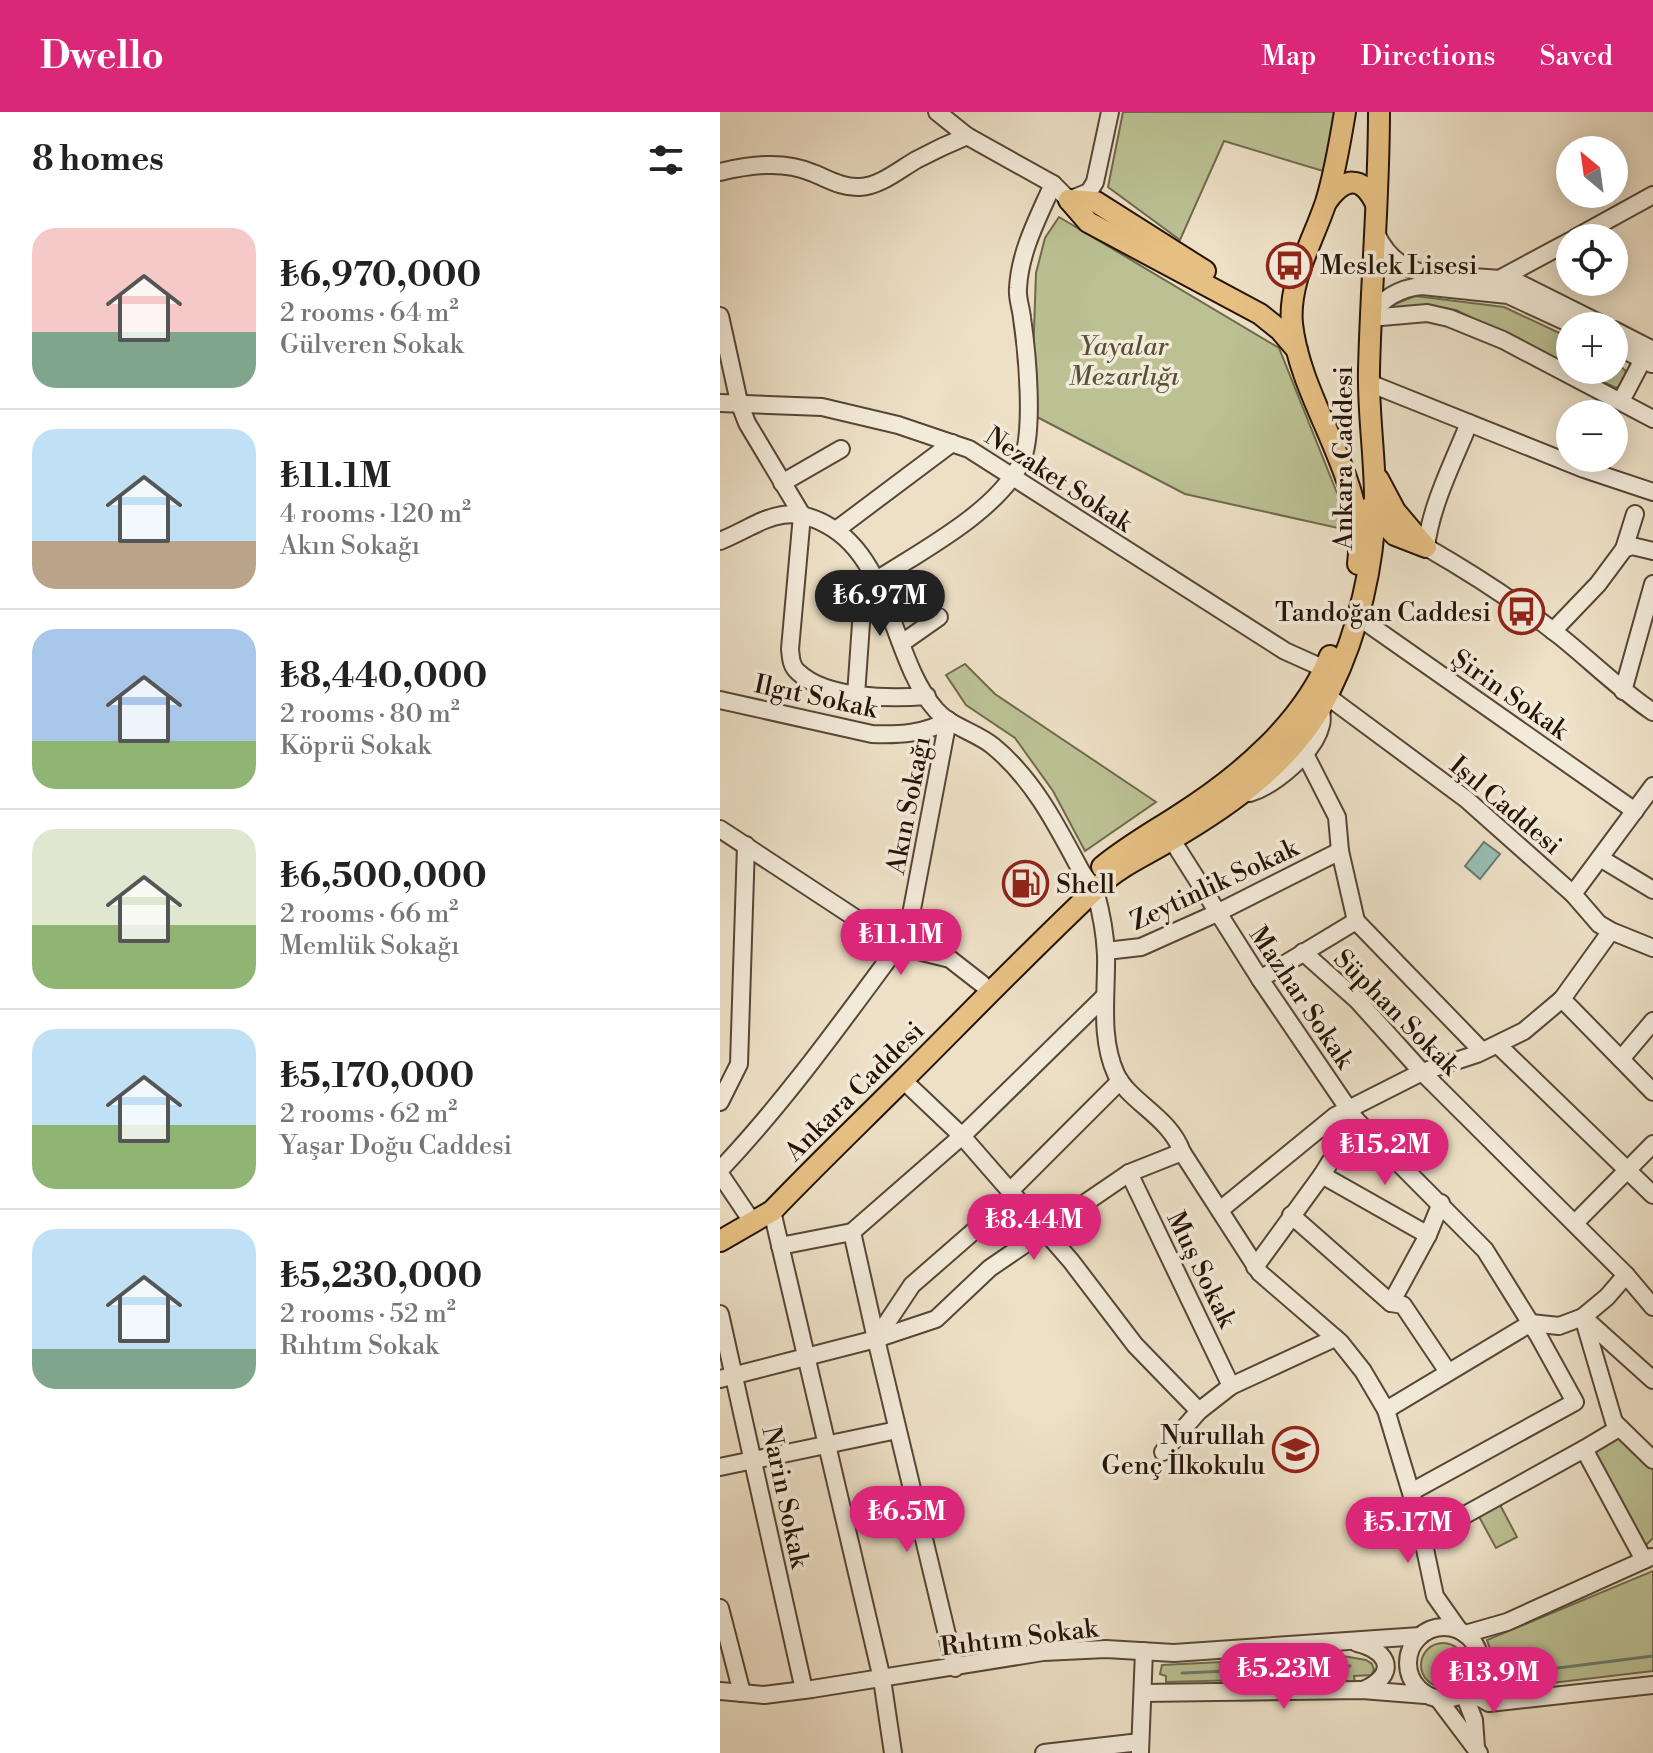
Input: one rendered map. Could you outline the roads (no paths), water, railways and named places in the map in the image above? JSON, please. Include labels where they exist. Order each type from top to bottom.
[{"type":"main road","name":"Ankara Caddesi","points":[[720,1229],[769,1206],[982,984],[1126,849],[1198,803],[1248,763],[1291,719],[1325,669],[1345,616],[1358,566],[1359,539],[1351,488],[1297,350],[1292,326],[1293,295],[1326,202],[1345,112]]},
{"type":"main road","name":"Ankara Caddesi","points":[[720,1241],[769,1206],[903,1080],[1090,885],[1172,840],[1240,796],[1281,758],[1324,701],[1357,616],[1373,544],[1374,470],[1369,383],[1379,112]]},
{"type":"main road","points":[[1326,202],[1339,187],[1356,182],[1366,188],[1376,204]]},
{"type":"main road","points":[[1069,200],[1096,202],[1262,306],[1270,306],[1293,295]]},
{"type":"main road","points":[[1069,200],[1088,222],[1260,314],[1280,330],[1297,350]]},
{"type":"main road","points":[[1327,432],[1339,449],[1349,454],[1363,450],[1371,435]]},
{"type":"main road","points":[[1374,470],[1395,511],[1426,547]]},
{"type":"main road","points":[[1351,488],[1395,535],[1426,547]]},
{"type":"main road","points":[[1373,544],[1395,535]]},
{"type":"street","points":[[937,112],[967,136],[1053,184],[1069,200],[1089,192],[1095,182],[1110,112]]},
{"type":"street","points":[[720,172],[772,165],[811,172],[827,181],[844,185],[872,186],[933,151],[967,136]]},
{"type":"street","points":[[856,695],[863,595],[872,576],[974,514],[1012,475],[1024,453],[1029,422],[1018,299],[1019,278],[1026,248],[1053,184]]},
{"type":"street","points":[[1600,224],[1653,195]]},
{"type":"street","points":[[1375,231],[1389,256],[1413,272],[1497,286],[1556,317]]},
{"type":"street","points":[[1497,286],[1556,249]]},
{"type":"street","points":[[1370,318],[1386,300],[1413,287],[1497,286],[1517,282],[1577,312]]},
{"type":"street","points":[[1370,318],[1427,313],[1449,318],[1503,340],[1619,400]]},
{"type":"street","points":[[720,316],[747,423],[802,515],[791,662],[799,673],[815,682],[856,695],[896,698],[927,696]]},
{"type":"street","points":[[1628,340],[1650,356]]},
{"type":"street","points":[[1628,349],[1650,356]]},
{"type":"street","points":[[1622,400],[1650,356]]},
{"type":"street","points":[[1369,383],[1584,469],[1653,492]]},
{"type":"street","name":"Nezaket Sokak","points":[[720,403],[822,407],[871,418],[969,449],[1248,629],[1285,651],[1325,669]]},
{"type":"street","points":[[1628,405],[1653,419]]},
{"type":"street","points":[[1469,423],[1438,502],[1426,547],[1481,578],[1553,631],[1623,691],[1653,712]]},
{"type":"street","points":[[836,530],[952,443]]},
{"type":"street","points":[[782,483],[841,449]]},
{"type":"street","points":[[720,541],[792,512],[816,519],[836,530],[854,547],[872,576],[937,712],[991,744],[1019,770],[1048,809],[1090,885],[1106,951],[1104,1022],[1115,1072],[1178,1141],[1255,1267],[1355,1359],[1386,1410],[1411,1492],[1435,1596],[1462,1632],[1475,1643],[1481,1664],[1478,1676],[1466,1692],[1452,1699],[1362,1690],[1143,1693]]},
{"type":"street","points":[[1553,631],[1598,584],[1624,549],[1635,514]]},
{"type":"street","points":[[1624,549],[1632,546],[1653,551]]},
{"type":"street","points":[[1623,691],[1653,584]]},
{"type":"street","name":"Şirin Sokak","points":[[1357,616],[1646,800]]},
{"type":"street","points":[[902,643],[939,617]]},
{"type":"street","name":"Ilgıt Sokak","points":[[720,700],[872,734],[889,735],[934,728],[948,720]]},
{"type":"street","points":[[1240,796],[1273,782],[1305,754],[1321,726],[1324,701]]},
{"type":"street","name":"Işıl Caddesi","points":[[1324,701],[1466,799],[1611,931],[1653,948]]},
{"type":"street","name":"Akın Sokağı","points":[[720,1172],[809,1067],[898,946],[909,925],[948,720]]},
{"type":"street","points":[[1305,754],[1337,817],[1340,851],[1356,921],[1482,1051]]},
{"type":"street","points":[[1573,894],[1646,800]]},
{"type":"street","points":[[720,829],[898,946],[950,959],[982,984]]},
{"type":"street","name":"Mazhar Sokak","points":[[1172,840],[1260,979],[1353,1115],[1485,1250],[1575,1402],[1411,1492]]},
{"type":"street","points":[[720,1102],[739,1064],[746,845]]},
{"type":"street","name":"Zeytinlik Sokak","points":[[1106,951],[1141,947],[1340,851]]},
{"type":"street","points":[[1600,858],[1653,890]]},
{"type":"street","points":[[1260,979],[1356,921]]},
{"type":"street","points":[[1220,1210],[1335,1116],[1353,1115],[1422,1072],[1498,1045],[1524,1031],[1562,999],[1611,931]]},
{"type":"street","name":"Süphan Sokak","points":[[1303,952],[1357,1000],[1422,1072],[1575,1223],[1653,1307]]},
{"type":"street","points":[[780,1246],[852,1232],[962,1136],[1105,996]]},
{"type":"street","points":[[1562,999],[1653,1092]]},
{"type":"street","points":[[1621,1059],[1653,1021]]},
{"type":"street","points":[[1498,1045],[1653,1195]]},
{"type":"street","points":[[903,1080],[962,1136],[1071,1261],[1135,1345],[1199,1411]]},
{"type":"street","points":[[876,1339],[912,1285],[1012,1194],[1120,1081]]},
{"type":"street","points":[[1255,1267],[1322,1175],[1353,1115]]},
{"type":"street","points":[[1575,1223],[1653,1144]]},
{"type":"street","points":[[728,1377],[876,1339],[936,1319],[990,1268],[1129,1173],[1182,1152]]},
{"type":"street","points":[[720,1172],[747,1214]]},
{"type":"street","name":"Muş Sokak","points":[[1129,1173],[1231,1386]]},
{"type":"street","points":[[1322,1175],[1428,1235]]},
{"type":"street","points":[[1391,1303],[1428,1235],[1441,1203]]},
{"type":"street","points":[[769,1206],[882,1679],[893,1753]]},
{"type":"street","points":[[1291,1215],[1391,1303],[1403,1305],[1448,1372]]},
{"type":"street","points":[[852,1232],[955,1668]]},
{"type":"street","points":[[1386,1410],[1531,1323],[1559,1326],[1583,1317],[1607,1297],[1626,1275]]},
{"type":"street","name":"Narin Sokak","points":[[720,1314],[728,1377],[753,1458],[804,1690]]},
{"type":"street","points":[[1583,1317],[1653,1380]]},
{"type":"street","points":[[1583,1317],[1610,1414],[1619,1428],[1653,1460]]},
{"type":"street","points":[[1163,1452],[1199,1411],[1231,1386],[1335,1338]]},
{"type":"street","points":[[1422,1535],[1454,1521],[1619,1428]]},
{"type":"street","points":[[720,1467],[897,1430]]},
{"type":"street","points":[[1478,1750],[1432,1698],[1410,1679],[1407,1667],[1412,1645],[1437,1627],[1462,1632],[1507,1622],[1648,1558],[1584,1449]]},
{"type":"street","points":[[1422,1635],[1435,1596]]},
{"type":"street","points":[[720,1608],[742,1693]]},
{"type":"street","name":"Rıhtım Sokak","points":[[720,1691],[764,1695],[955,1668],[1043,1652],[1106,1649],[1174,1653],[1422,1635]]},
{"type":"street","points":[[1347,1641],[1374,1647],[1382,1654],[1386,1666],[1379,1683],[1362,1690]]},
{"type":"street","points":[[1044,1753],[1140,1747],[1144,1651]]},
{"type":"street","points":[[1466,1692],[1489,1703],[1653,1685]]},
{"type":"street","points":[[1466,1692],[1478,1750]]},
{"type":"water","points":[[1484,842],[1500,854],[1480,879],[1465,866]]},
{"type":"waterway","points":[[1503,1675],[1653,1656]]},
{"type":"waterway","points":[[1182,1673],[1350,1666]]},
{"type":"place","name":"Meslek Lisesi","points":[[1289,265]]},
{"type":"place","name":"Tandoğan Caddesi","points":[[1522,612]]},
{"type":"place","name":"Shell","points":[[1025,884]]},
{"type":"place","name":"Nurullah Genç İlkokulu","points":[[1296,1450]]},
{"type":"park label","name":"Yayalar Mezarlığı","points":[[1124,361]]}]
